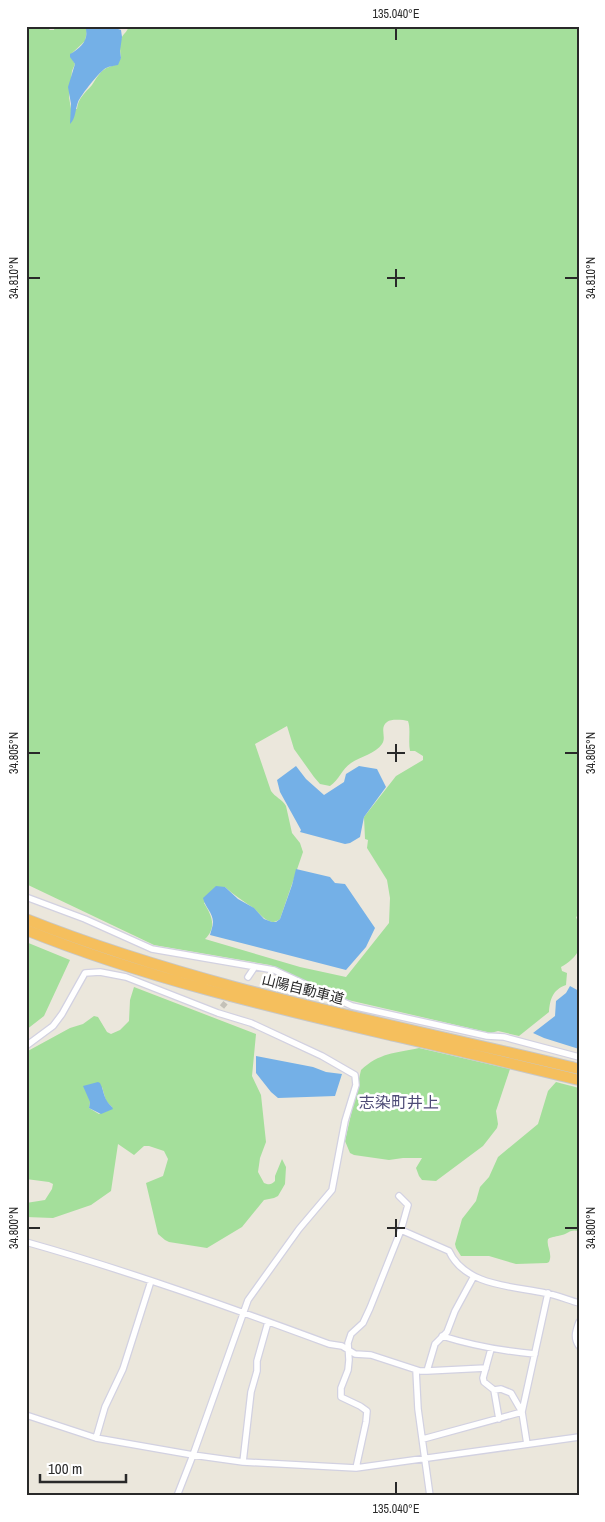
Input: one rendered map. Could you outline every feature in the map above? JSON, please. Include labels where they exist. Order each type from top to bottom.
[{"type":"highway","name":"山陽自動車道","points":[[26,919],[125,954],[191,974],[273,996],[579,1069]]},
{"type":"highway","name":"山陽自動車道","points":[[26,930],[111,961],[261,1004],[579,1080]]},
{"type":"street","points":[[26,897],[85,919],[152,949],[274,970],[352,1006],[487,1036],[504,1037],[579,1057]]},
{"type":"street","points":[[248,977],[254,968]]},
{"type":"street","points":[[26,1046],[53,1026],[62,1014],[85,973],[100,972],[126,977],[251,1024],[322,1056],[355,1075],[356,1085],[345,1121],[332,1190],[288,1245],[248,1300],[193,1455],[176,1496]]},
{"type":"street","points":[[218,1013],[222,1007]]},
{"type":"street","points":[[356,1468],[367,1411],[341,1397],[341,1388],[348,1370],[348,1343],[351,1334],[363,1323],[401,1230],[408,1205],[398,1196]]},
{"type":"street","points":[[401,1230],[449,1251],[454,1260],[474,1276],[489,1283],[548,1293],[579,1304]]},
{"type":"street","points":[[26,1242],[243,1312],[329,1344],[342,1346],[355,1354],[370,1355],[416,1370],[486,1368]]},
{"type":"street","points":[[428,1371],[435,1344],[447,1332],[455,1311],[474,1276]]},
{"type":"street","points":[[96,1438],[105,1407],[123,1369],[151,1281]]},
{"type":"street","points":[[522,1412],[548,1293]]},
{"type":"street","points":[[243,1462],[251,1392],[268,1322]]},
{"type":"street","points":[[579,1322],[575,1341],[579,1346]]},
{"type":"street","points":[[442,1336],[491,1349],[535,1354]]},
{"type":"street","points":[[491,1349],[484,1382],[494,1390],[499,1419]]},
{"type":"street","points":[[416,1370],[418,1410],[430,1496]]},
{"type":"street","points":[[494,1390],[501,1389],[511,1393],[522,1412],[527,1444]]},
{"type":"street","points":[[423,1439],[522,1412]]},
{"type":"street","points":[[26,1415],[96,1438],[193,1455],[243,1462],[356,1468],[579,1437]]},
{"type":"green space","points":[[26,26],[45,26],[50,30],[54,30],[55,26],[85,26],[87,31],[85,41],[70,55],[75,64],[72,71],[69,97],[71,109],[77,109],[80,99],[99,74],[106,68],[115,65],[121,58],[121,39],[129,26],[579,26],[579,915],[576,917],[579,925],[579,949],[572,960],[561,967],[562,971],[567,973],[566,985],[561,987],[553,996],[549,1012],[519,1036],[498,1031],[491,1033],[348,1000],[270,965],[154,945],[26,884]],"holes":[[[390,720],[408,721],[410,751],[415,751],[423,756],[423,760],[396,776],[364,817],[365,839],[368,840],[367,848],[387,880],[390,898],[389,923],[346,977],[300,967],[205,939],[211,930],[212,921],[204,903],[225,887],[266,920],[273,922],[280,919],[303,852],[300,843],[292,833],[286,806],[271,791],[255,744],[287,726],[294,749],[314,777],[320,784],[330,786],[351,763],[372,752],[382,744],[384,738],[383,730],[387,722]]]},
{"type":"green space","points":[[26,942],[70,960],[44,1016],[26,1030]]},
{"type":"green space","points":[[134,987],[256,1034],[252,1076],[261,1095],[266,1142],[260,1158],[258,1172],[264,1183],[272,1183],[275,1181],[275,1176],[282,1159],[286,1167],[285,1184],[278,1196],[264,1200],[242,1227],[207,1248],[169,1242],[158,1234],[146,1183],[163,1176],[168,1159],[164,1151],[149,1146],[144,1146],[134,1155],[118,1144],[111,1191],[91,1205],[53,1218],[26,1217],[26,1203],[45,1200],[53,1184],[26,1179],[26,1052],[70,1028],[83,1024],[94,1016],[98,1017],[107,1032],[111,1034],[120,1030],[129,1021],[130,1000]],"holes":[[[102,1087],[106,1101],[112,1107],[99,1114],[89,1108],[90,1102]]]},
{"type":"green space","points":[[419,1048],[510,1069],[496,1111],[497,1128],[483,1146],[436,1181],[422,1180],[419,1176],[416,1168],[422,1158],[389,1160],[354,1155],[350,1153],[345,1141],[361,1070],[381,1057]]},
{"type":"green space","points":[[556,1082],[579,1088],[579,1231],[572,1231],[548,1239],[550,1256],[547,1263],[516,1264],[489,1256],[461,1256],[455,1244],[462,1219],[476,1201],[480,1187],[489,1177],[498,1157],[538,1124],[548,1091]]},
{"type":"water","points":[[85,26],[109,26],[121,30],[121,58],[118,65],[108,67],[95,78],[78,102],[70,124],[71,104],[68,87],[75,64],[70,54],[84,43],[86,35]]},
{"type":"water","points":[[296,766],[306,779],[324,795],[344,782],[346,774],[359,766],[377,769],[386,787],[364,817],[360,837],[345,844],[300,832],[301,830],[280,792],[277,780]]},
{"type":"water","points":[[296,869],[330,877],[335,883],[345,884],[375,928],[366,947],[346,970],[210,935],[213,919],[203,898],[216,886],[225,887],[238,899],[254,908],[264,919],[276,922],[280,919]]},
{"type":"water","points":[[570,986],[579,991],[579,1049],[533,1033],[555,1016],[556,1001],[566,993]]},
{"type":"water","points":[[256,1056],[342,1074],[335,1096],[278,1098],[256,1073]]},
{"type":"water","points":[[98,1082],[113,1109],[101,1114],[89,1108],[90,1102],[83,1086]]},
{"type":"tunnel","points":[[222,1007],[232,995]]},
{"type":"district","name":"志染町井上","points":[[399,1102]]}]
